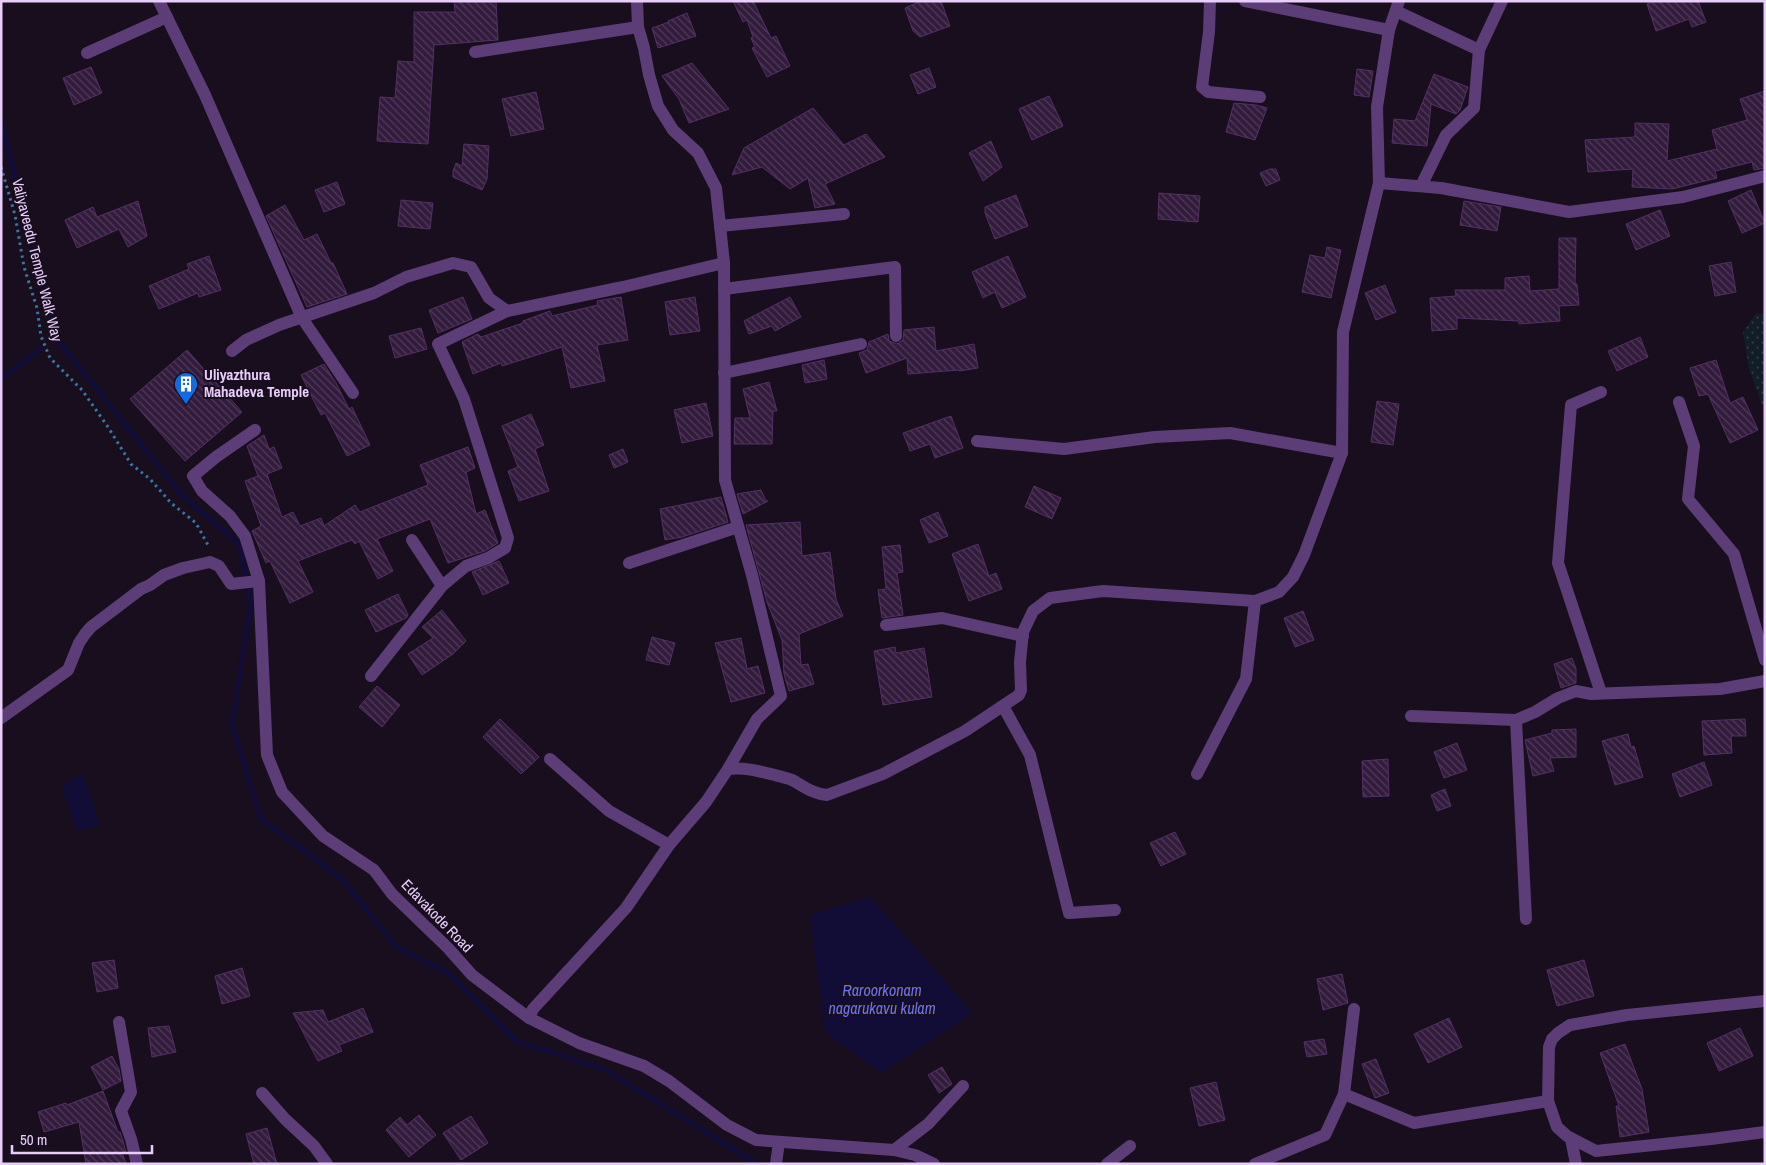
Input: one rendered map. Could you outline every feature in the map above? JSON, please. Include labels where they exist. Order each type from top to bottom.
[{"type":"street","points":[[159,1],[205,95],[302,318],[354,393]]},
{"type":"street","points":[[529,1018],[533,1009],[626,908],[669,845],[706,802],[728,770],[757,719],[781,696],[752,575],[725,480],[724,263],[716,188],[698,153],[673,130],[658,106],[638,27],[637,1]]},
{"type":"street","points":[[1210,1],[1209,32],[1202,87],[1208,92],[1260,97]]},
{"type":"street","points":[[1245,1],[1389,30]]},
{"type":"street","points":[[1421,186],[1446,135],[1474,108],[1479,50],[1502,1]]},
{"type":"street","points":[[728,770],[740,768],[753,769],[793,780],[807,790],[827,795],[883,774],[965,731],[1015,698],[1021,690],[1020,662],[1023,636],[1033,611],[1050,598],[1103,591],[1255,601],[1279,592],[1293,577],[1304,555],[1342,453],[1343,332],[1379,183],[1376,107],[1389,30],[1398,6],[1479,50]]},
{"type":"street","points":[[87,53],[167,17]]},
{"type":"street","points":[[475,52],[638,27]]},
{"type":"street","points":[[1379,183],[1441,188],[1569,212],[1683,197],[1765,176]]},
{"type":"street","points":[[720,226],[844,214]]},
{"type":"street","points":[[232,351],[246,340],[279,325],[374,293],[406,276],[453,263],[471,267],[488,298],[507,311]]},
{"type":"street","points":[[371,676],[442,586],[466,566],[488,558],[505,548],[508,538],[464,400],[438,344],[507,311],[624,287],[724,263]]},
{"type":"street","points":[[724,288],[895,267],[896,336]]},
{"type":"street","points":[[724,373],[861,344]]},
{"type":"street","points":[[1601,392],[1571,405],[1558,563],[1601,693]]},
{"type":"street","points":[[1679,402],[1694,446],[1688,499],[1734,554],[1765,660]]},
{"type":"street","name":"Edavakode Road","points":[[255,430],[216,457],[193,476],[202,491],[230,516],[245,536],[256,581],[267,755],[282,792],[323,836],[374,870],[392,894],[448,948],[472,975],[529,1018],[579,1043],[644,1066],[669,1081],[727,1126],[756,1140],[894,1150],[915,1155],[934,1164]]},
{"type":"street","points":[[977,441],[1064,449],[1155,437],[1230,433],[1342,453]]},
{"type":"street","points":[[629,562],[738,527]]},
{"type":"street","points":[[412,540],[442,586]]},
{"type":"street","points":[[1,718],[68,670],[85,634],[140,590],[164,575],[183,568],[210,562],[219,566],[231,584],[256,581]]},
{"type":"street","points":[[1197,774],[1246,678],[1255,601]]},
{"type":"street","points":[[886,625],[942,618],[1023,636]]},
{"type":"street","points":[[1411,716],[1516,720],[1535,712],[1558,698],[1576,691],[1591,694],[1720,689],[1765,681]]},
{"type":"street","points":[[1003,706],[1030,755],[1069,913],[1115,910]]},
{"type":"street","points":[[1516,720],[1526,919]]},
{"type":"street","points":[[550,759],[609,811],[669,845]]},
{"type":"street","points":[[1765,1002],[1628,1015],[1570,1025],[1552,1039],[1549,1047],[1548,1101],[1557,1127],[1562,1133],[1596,1151],[1711,1140],[1765,1132]]},
{"type":"street","points":[[1255,1164],[1325,1135],[1344,1094],[1354,1009]]},
{"type":"street","points":[[119,1022],[131,1092],[121,1111],[137,1164]]},
{"type":"street","points":[[894,1150],[928,1124],[963,1086]]},
{"type":"street","points":[[262,1093],[285,1119],[314,1146],[327,1164]]},
{"type":"street","points":[[1344,1094],[1414,1123],[1548,1101]]},
{"type":"street","points":[[1571,1139],[1576,1164]]},
{"type":"street","points":[[776,1164],[779,1142]]},
{"type":"street","points":[[1107,1164],[1130,1146]]},
{"type":"path","name":"Valiyaveedu Temple Walk Way","points":[[1,167],[15,214],[24,267],[36,308],[41,336],[50,358],[82,390],[131,464],[150,479],[171,503],[196,523],[219,566]]},
{"type":"shaded area","points":[[1756,313],[1765,314],[1765,413],[1749,369],[1743,332]]},
{"type":"water","points":[[83,774],[100,825],[77,831],[61,786]]},
{"type":"water","name":"Raroorkonam nagarukavu kulam","points":[[870,897],[973,1013],[881,1073],[825,1033],[810,915]]},
{"type":"building","points":[[454,1],[496,1],[498,40],[434,45],[428,144],[377,141],[380,97],[395,98],[398,61],[414,62],[414,12],[455,12]]},
{"type":"building","points":[[733,1],[753,1],[771,38],[776,36],[790,66],[767,77],[752,48],[755,47],[747,20],[743,22]]},
{"type":"building","points":[[921,1],[941,1],[950,26],[920,37],[913,31],[905,8]]},
{"type":"building","points":[[1656,1],[1698,1],[1706,22],[1692,27],[1689,19],[1656,31],[1647,4]]},
{"type":"building","points":[[687,13],[696,36],[658,48],[652,28]]},
{"type":"building","points":[[692,63],[729,109],[689,123],[679,99],[662,76]]},
{"type":"building","points":[[91,67],[102,93],[74,105],[63,78]]},
{"type":"building","points":[[929,68],[936,87],[918,94],[910,75]]},
{"type":"building","points":[[1357,69],[1373,71],[1369,97],[1354,95]]},
{"type":"building","points":[[1434,74],[1468,87],[1460,110],[1456,114],[1431,104],[1427,146],[1392,143],[1394,119],[1415,121]]},
{"type":"building","points":[[1765,91],[1765,168],[1754,170],[1752,162],[1715,171],[1717,178],[1672,189],[1632,187],[1633,169],[1588,172],[1585,140],[1635,137],[1635,123],[1669,124],[1667,161],[1717,149],[1712,130],[1747,120],[1740,99]]},
{"type":"building","points":[[536,92],[544,129],[511,136],[502,99]]},
{"type":"building","points":[[1049,96],[1063,126],[1032,140],[1019,109]]},
{"type":"building","points":[[1234,103],[1267,108],[1255,140],[1226,132]]},
{"type":"building","points":[[813,108],[844,145],[866,134],[885,157],[825,184],[835,204],[815,208],[808,178],[790,189],[762,167],[732,175],[744,148]]},
{"type":"building","points":[[991,141],[1002,167],[983,181],[969,153]]},
{"type":"building","points":[[464,144],[489,146],[487,179],[482,190],[453,177],[456,163],[462,166]]},
{"type":"building","points":[[1276,169],[1280,180],[1266,186],[1260,173]]},
{"type":"building","points":[[337,182],[345,204],[324,212],[315,190]]},
{"type":"building","points":[[1751,190],[1765,223],[1742,233],[1728,201]]},
{"type":"building","points":[[1159,193],[1200,196],[1198,222],[1158,219]]},
{"type":"building","points":[[1016,195],[1028,226],[995,239],[985,213],[985,207]]},
{"type":"building","points":[[401,200],[433,203],[430,229],[398,226]]},
{"type":"building","points":[[138,201],[147,236],[128,247],[119,229],[77,248],[65,220],[93,207],[97,217]]},
{"type":"building","points":[[1464,201],[1501,207],[1497,231],[1460,225]]},
{"type":"building","points":[[285,205],[304,240],[317,234],[347,294],[307,307],[266,216]]},
{"type":"building","points":[[1660,210],[1670,236],[1636,250],[1626,224]]},
{"type":"building","points":[[1559,238],[1576,238],[1575,284],[1577,284],[1579,305],[1559,306],[1560,321],[1519,324],[1519,321],[1457,318],[1457,329],[1432,331],[1430,298],[1456,296],[1455,290],[1505,290],[1505,278],[1529,276],[1530,291],[1559,289]]},
{"type":"building","points":[[1327,247],[1341,250],[1331,298],[1302,292],[1310,255],[1325,258]]},
{"type":"building","points":[[209,256],[221,290],[199,297],[198,293],[159,309],[149,286],[189,269],[187,264]]},
{"type":"building","points":[[1008,256],[1026,297],[1002,308],[995,292],[983,298],[972,272]]},
{"type":"building","points":[[1731,262],[1736,292],[1715,296],[1709,266]]},
{"type":"building","points":[[1385,285],[1396,312],[1376,320],[1365,293]]},
{"type":"building","points":[[463,297],[472,319],[438,333],[429,310]]},
{"type":"building","points":[[621,297],[628,340],[597,345],[605,381],[571,388],[562,347],[502,366],[501,363],[473,374],[462,342],[478,334],[481,337],[523,323],[523,321],[550,311],[552,316],[598,305],[597,301]]},
{"type":"building","points":[[695,297],[700,331],[670,335],[665,302]]},
{"type":"building","points":[[790,297],[801,317],[775,331],[772,326],[749,334],[744,321]]},
{"type":"building","points":[[934,327],[936,351],[974,344],[978,368],[908,374],[907,358],[866,373],[859,353],[867,350],[869,342],[888,334],[889,341],[897,344],[903,340],[904,330]]},
{"type":"building","points":[[421,328],[427,349],[395,358],[389,336]]},
{"type":"building","points":[[1640,337],[1648,357],[1617,371],[1608,351]]},
{"type":"building","name":"Uliyazthura Mahadeva Temple","points":[[187,350],[242,412],[185,461],[130,399]]},
{"type":"building","points":[[824,360],[827,379],[805,383],[802,365]]},
{"type":"building","points":[[1716,360],[1730,403],[1743,397],[1758,430],[1730,443],[1708,394],[1699,396],[1690,368]]},
{"type":"building","points":[[324,364],[349,409],[352,407],[370,445],[347,456],[325,413],[321,415],[301,375]]},
{"type":"building","points":[[769,382],[777,411],[773,411],[772,444],[734,444],[735,418],[750,418],[743,389]]},
{"type":"building","points":[[1377,401],[1399,404],[1393,445],[1371,442]]},
{"type":"building","points":[[706,403],[713,436],[682,443],[674,410]]},
{"type":"building","points":[[531,414],[544,445],[535,449],[549,491],[519,501],[508,471],[518,467],[502,426]]},
{"type":"building","points":[[951,416],[963,448],[935,458],[930,444],[910,451],[903,433]]},
{"type":"building","points":[[264,435],[269,449],[274,447],[282,468],[267,474],[282,517],[293,512],[300,526],[321,518],[324,526],[355,505],[360,512],[428,485],[420,465],[468,447],[475,468],[466,472],[476,514],[485,510],[498,543],[485,551],[448,563],[430,519],[377,539],[393,571],[378,579],[359,541],[355,544],[352,540],[298,561],[313,592],[290,603],[270,561],[266,563],[252,531],[261,526],[245,481],[258,476],[247,446]]},
{"type":"building","points":[[623,449],[628,462],[614,468],[609,455]]},
{"type":"building","points":[[1034,486],[1061,498],[1052,519],[1025,507]]},
{"type":"building","points":[[761,490],[766,501],[768,501],[743,514],[737,494]]},
{"type":"building","points":[[721,497],[728,522],[682,537],[665,540],[660,509]]},
{"type":"building","points":[[938,512],[948,536],[929,543],[920,520]]},
{"type":"building","points":[[800,522],[802,556],[830,552],[836,599],[843,616],[799,634],[801,665],[808,664],[814,684],[789,691],[784,674],[782,640],[767,602],[746,525]]},
{"type":"building","points":[[978,544],[989,576],[996,573],[1002,589],[969,601],[952,554]]},
{"type":"building","points":[[900,545],[903,572],[897,573],[903,615],[882,618],[878,590],[886,589],[882,547]]},
{"type":"building","points":[[499,561],[509,583],[483,595],[472,572]]},
{"type":"building","points":[[398,594],[408,615],[406,618],[376,632],[365,610]]},
{"type":"building","points":[[442,610],[466,641],[453,654],[422,675],[408,654],[433,638],[422,627]]},
{"type":"building","points":[[1303,611],[1314,640],[1295,647],[1284,618]]},
{"type":"building","points":[[652,637],[675,643],[669,665],[646,660]]},
{"type":"building","points":[[741,638],[747,669],[758,666],[765,693],[731,702],[715,643]]},
{"type":"building","points":[[895,647],[896,653],[924,648],[932,697],[883,705],[874,651]]},
{"type":"building","points":[[1572,658],[1576,669],[1576,683],[1561,688],[1554,664]]},
{"type":"building","points":[[377,686],[400,705],[382,727],[359,707]]},
{"type":"building","points":[[500,719],[539,757],[521,774],[483,737]]},
{"type":"building","points":[[1745,719],[1746,736],[1731,736],[1732,753],[1704,755],[1702,721]]},
{"type":"building","points":[[1576,729],[1576,757],[1550,758],[1554,771],[1533,776],[1525,740],[1552,733],[1552,730]]},
{"type":"building","points":[[1628,734],[1631,747],[1634,746],[1643,777],[1615,785],[1602,741]]},
{"type":"building","points":[[1457,743],[1467,770],[1444,778],[1434,752]]},
{"type":"building","points":[[1388,759],[1389,796],[1363,797],[1362,761]]},
{"type":"building","points":[[1704,762],[1712,785],[1680,797],[1672,774]]},
{"type":"building","points":[[1445,789],[1451,806],[1437,811],[1431,795]]},
{"type":"building","points":[[1175,832],[1186,854],[1161,866],[1150,843]]},
{"type":"building","points":[[114,960],[118,988],[97,992],[92,963]]},
{"type":"building","points":[[1584,960],[1594,996],[1557,1006],[1547,970]]},
{"type":"building","points":[[242,968],[250,996],[222,1004],[215,976]]},
{"type":"building","points":[[1342,974],[1348,1003],[1323,1010],[1317,979]]},
{"type":"building","points":[[363,1008],[373,1032],[339,1045],[342,1051],[318,1061],[293,1013],[323,1010],[328,1022]]},
{"type":"building","points":[[1449,1018],[1462,1047],[1428,1063],[1414,1034]]},
{"type":"building","points":[[169,1026],[176,1052],[152,1057],[148,1028]]},
{"type":"building","points":[[1740,1028],[1753,1056],[1719,1071],[1707,1043]]},
{"type":"building","points":[[1324,1039],[1327,1054],[1307,1057],[1304,1042]]},
{"type":"building","points":[[1625,1044],[1642,1089],[1649,1132],[1620,1137],[1616,1106],[1619,1106],[1600,1053]]},
{"type":"building","points":[[112,1056],[119,1069],[121,1081],[103,1090],[91,1067]]},
{"type":"building","points":[[1376,1059],[1389,1093],[1375,1098],[1362,1064]]},
{"type":"building","points":[[942,1067],[952,1084],[939,1093],[928,1075]]},
{"type":"building","points":[[1216,1082],[1225,1120],[1199,1126],[1190,1088]]},
{"type":"building","points":[[103,1091],[123,1141],[126,1152],[122,1152],[126,1164],[86,1164],[79,1122],[44,1132],[38,1112],[66,1103],[67,1105]]},
{"type":"building","points":[[419,1115],[436,1135],[409,1157],[386,1130],[400,1117],[407,1125]]},
{"type":"building","points":[[471,1116],[488,1143],[461,1160],[443,1133]]},
{"type":"building","points":[[267,1128],[277,1164],[254,1164],[246,1134]]},
{"type":"waterway","points":[[1,122],[55,337],[181,494],[239,544],[251,602],[232,725],[261,819],[342,879],[396,947],[448,973],[516,1041],[606,1070],[757,1164]]},
{"type":"waterway","points":[[1,379],[40,349]]},
{"type":"place","name":"Uliyazthura Mahadeva Temple","points":[[186,405]]}]
